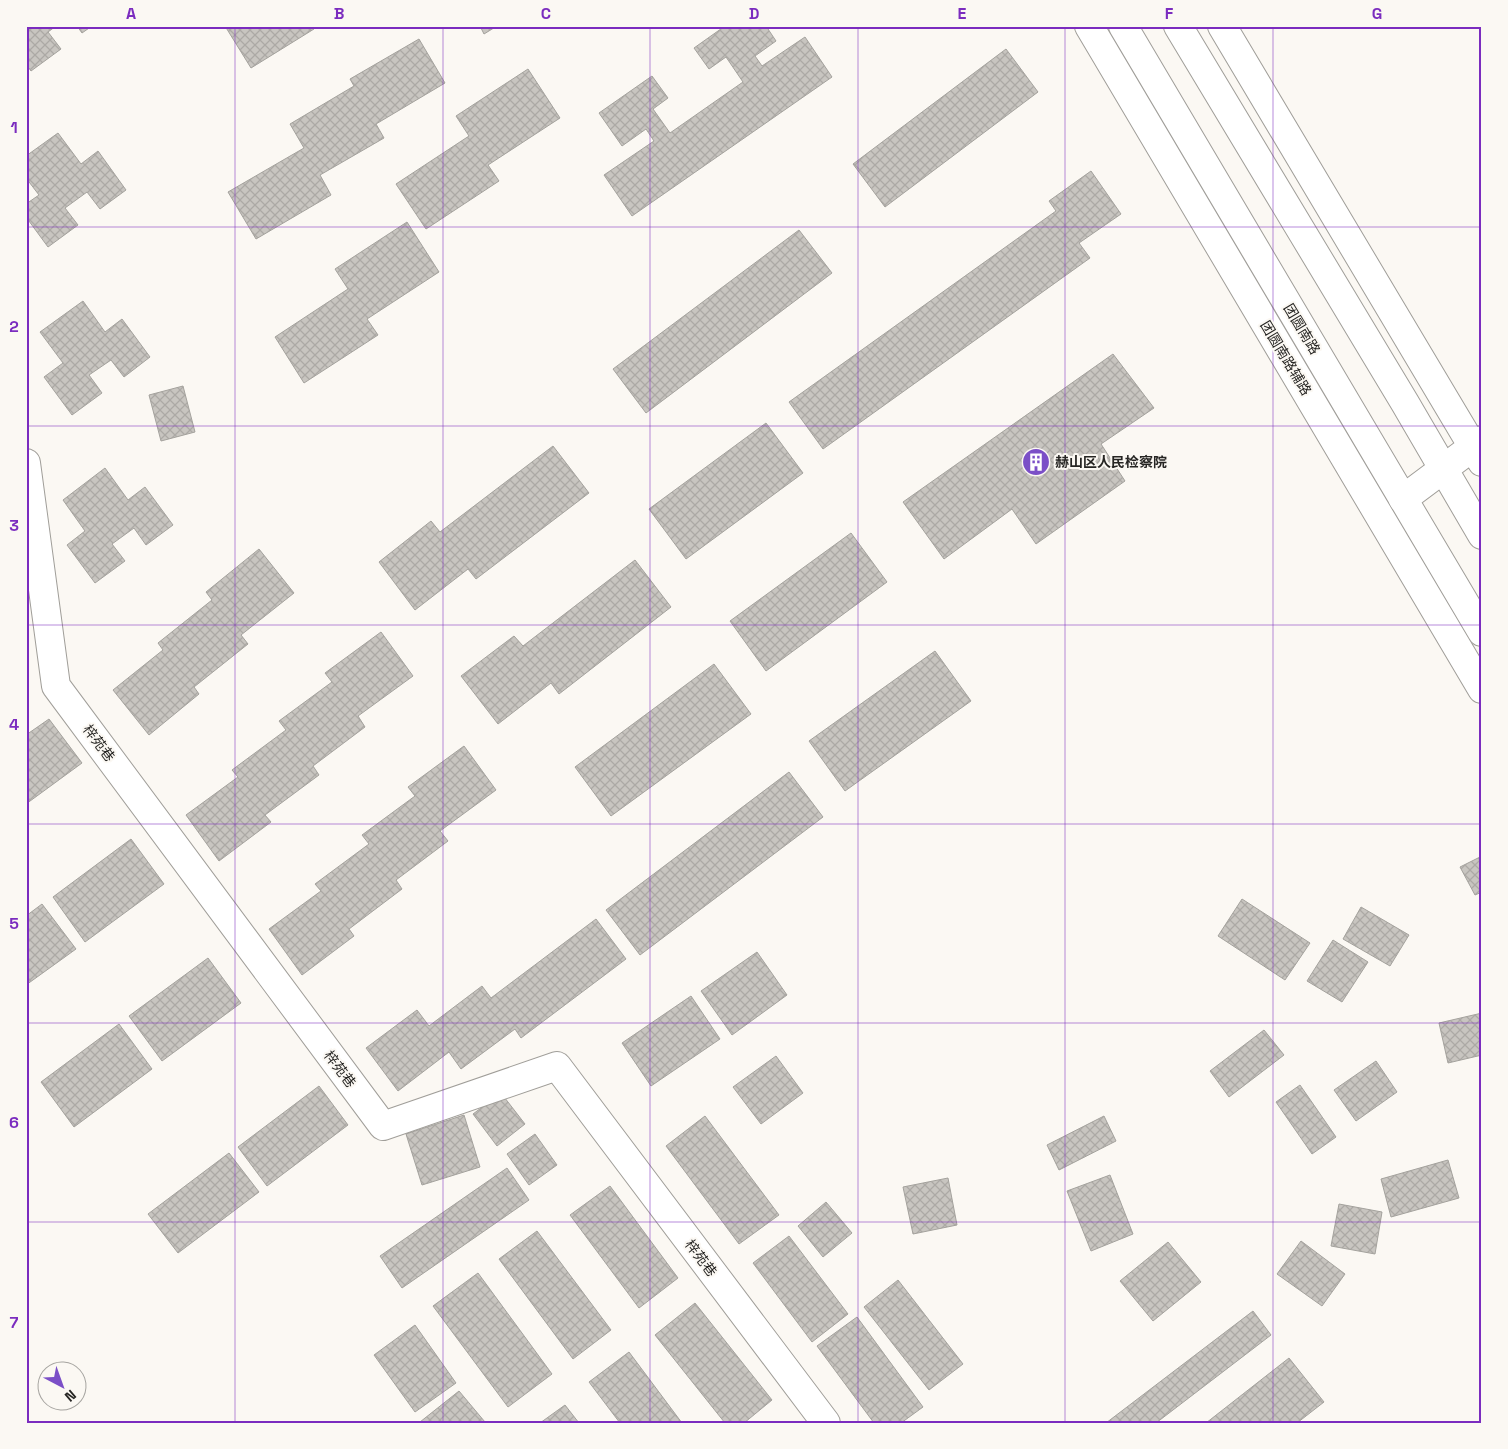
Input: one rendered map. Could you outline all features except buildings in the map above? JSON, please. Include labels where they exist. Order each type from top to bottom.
[{"type":"street","name":"团圆南路辅路","points":[[1089,26],[1482,689]]},
{"type":"street","name":"团圆南路","points":[[1123,26],[1482,632]]},
{"type":"street","points":[[1178,26],[1482,535]]},
{"type":"street","points":[[1222,26],[1479,449],[1443,469],[1403,499]]},
{"type":"street","name":"梓苑巷","points":[[26,463],[56,686],[383,1126],[557,1066],[826,1423]]},
{"type":"place","name":"赫山区人民检察院","points":[[1036,462]]}]
